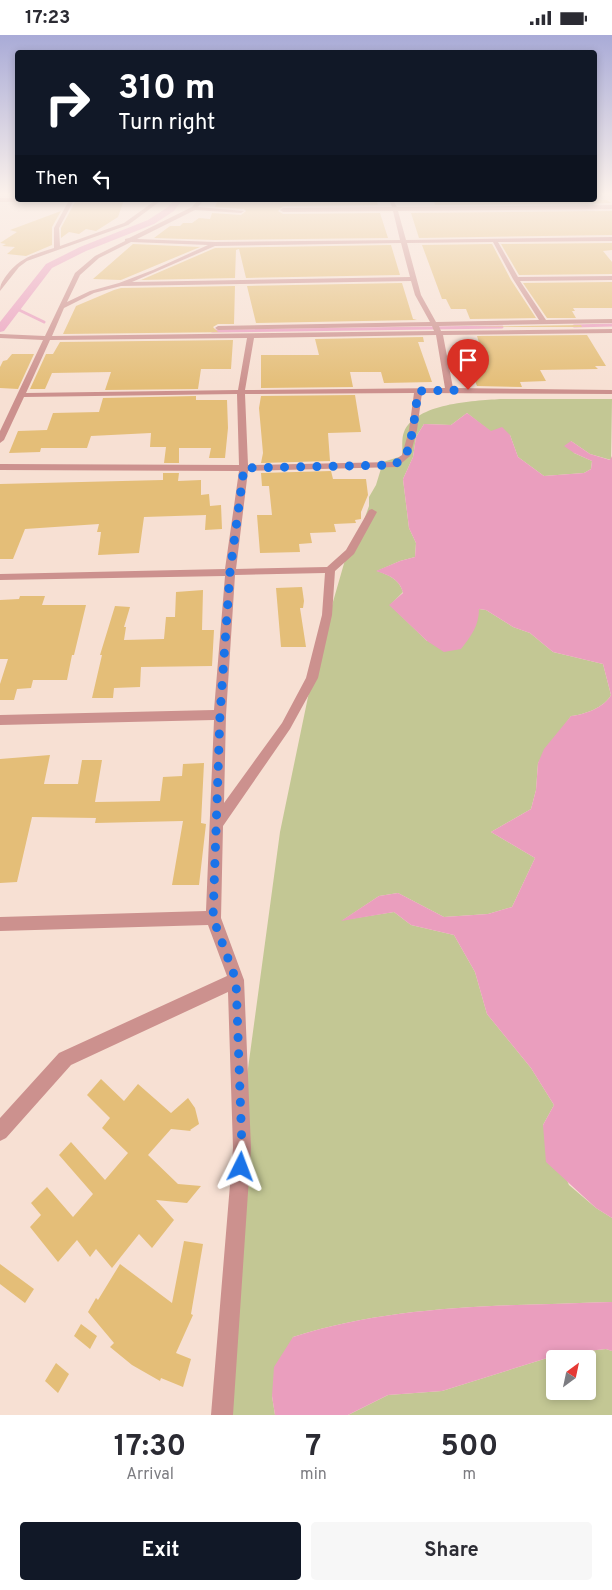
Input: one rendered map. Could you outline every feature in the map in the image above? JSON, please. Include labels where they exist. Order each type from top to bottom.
[{"type":"street","points":[[0,289],[21,263],[32,258]]},
{"type":"street","points":[[0,440],[77,274],[95,258]]},
{"type":"street","points":[[62,307],[92,292],[121,284],[182,258]]},
{"type":"street","points":[[408,258],[418,295],[436,328],[449,390]]},
{"type":"street","points":[[504,258],[544,322]]},
{"type":"street","points":[[516,279],[612,278]]},
{"type":"street","points":[[121,284],[414,279]]},
{"type":"street","points":[[0,335],[47,338],[252,336],[544,322],[612,321]]},
{"type":"street","points":[[24,336],[51,330],[201,328]]},
{"type":"street","points":[[211,328],[436,328],[612,331]]},
{"type":"street","points":[[222,1415],[242,1148],[236,980],[213,918],[220,715],[230,572],[244,468],[241,392],[252,336]]},
{"type":"street","points":[[21,395],[449,390],[612,391]]},
{"type":"street","points":[[0,467],[244,468],[394,465],[406,456],[413,430],[418,391]]},
{"type":"street","points":[[0,577],[330,570],[350,552],[372,512]]},
{"type":"street","points":[[216,825],[286,726],[312,678],[327,615],[330,570]]},
{"type":"street","points":[[0,720],[220,715]]},
{"type":"street","points":[[0,924],[213,918]]},
{"type":"street","points":[[0,1132],[65,1059],[236,980]]},
{"type":"green space","points":[[500,399],[612,399],[611,460],[590,454],[571,441],[574,453],[592,461],[591,469],[584,473],[544,476],[518,457],[510,435],[491,432],[467,413],[451,425],[424,424],[416,437],[413,457],[403,479],[409,528],[416,543],[415,557],[377,571],[389,576],[399,584],[403,592],[390,605],[427,641],[479,609],[486,610],[513,627],[530,633],[553,652],[603,664],[611,695],[594,710],[571,716],[538,763],[536,790],[531,809],[491,832],[535,858],[512,907],[488,914],[444,917],[398,893],[379,896],[343,920],[394,912],[411,925],[454,935],[475,972],[487,1014],[531,1068],[554,1105],[543,1125],[569,1185],[596,1208],[612,1218],[612,1302],[491,1306],[411,1312],[332,1326],[293,1337],[272,1396],[275,1415],[219,1415],[239,1135],[280,832],[314,668],[345,560],[358,537],[369,506],[369,497],[376,485],[383,462],[402,456],[404,432],[410,422],[420,415],[446,405]]},
{"type":"green space","points":[[606,1349],[612,1351],[612,1415],[348,1415],[388,1395],[442,1391],[546,1358],[546,1400],[596,1400],[596,1350]]},
{"type":"shaded area","points":[[467,413],[491,431],[502,427],[510,435],[518,457],[544,476],[584,473],[591,469],[592,461],[564,446],[571,441],[590,454],[610,460],[612,456],[612,1218],[596,1208],[546,1162],[543,1125],[554,1105],[531,1068],[487,1014],[475,972],[454,935],[411,925],[394,912],[341,921],[379,896],[398,893],[444,917],[488,914],[512,907],[535,858],[491,832],[531,809],[536,790],[538,763],[544,749],[571,716],[594,710],[611,695],[603,664],[553,652],[530,633],[513,627],[486,610],[479,609],[476,626],[461,649],[444,652],[427,641],[389,605],[403,593],[399,584],[393,578],[376,571],[415,557],[416,543],[409,528],[403,479],[413,457],[416,437],[424,424],[451,425]]},
{"type":"shaded area","points":[[612,1302],[612,1351],[606,1349],[546,1350],[546,1358],[442,1391],[388,1395],[348,1415],[275,1415],[272,1396],[274,1367],[293,1337],[371,1318],[411,1312],[491,1306]]},
{"type":"building","points":[[117,258],[173,258],[121,280],[93,279]]},
{"type":"building","points":[[191,258],[236,258],[235,278],[141,280]]},
{"type":"building","points":[[241,258],[395,258],[400,275],[246,278]]},
{"type":"building","points":[[427,258],[500,258],[511,280],[536,318],[470,319],[466,309],[451,309],[446,299],[442,299]]},
{"type":"building","points":[[509,258],[609,258],[612,262],[612,274],[519,275]]},
{"type":"building","points":[[612,282],[612,308],[573,308],[575,311],[572,311],[576,318],[547,318],[523,283]]},
{"type":"building","points":[[402,283],[413,319],[417,320],[256,323],[247,286]]},
{"type":"building","points":[[235,286],[234,324],[218,324],[213,327],[218,332],[233,332],[63,334],[76,306],[121,288]]},
{"type":"building","points":[[581,325],[582,327],[473,327]]},
{"type":"building","points":[[587,335],[606,366],[595,366],[598,369],[540,370],[546,381],[520,382],[522,387],[477,386],[462,349],[481,349],[477,336]]},
{"type":"building","points":[[423,337],[424,342],[418,342],[432,382],[384,383],[381,372],[350,372],[353,387],[261,388],[261,355],[319,355],[315,339]]},
{"type":"building","points":[[233,340],[231,369],[201,369],[198,389],[105,390],[111,372],[52,373],[45,389],[30,389],[46,354],[53,354],[60,342]]},
{"type":"building","points":[[12,354],[34,354],[18,389],[0,388],[0,367],[3,361],[7,360]]},
{"type":"building","points":[[355,395],[361,432],[328,433],[330,461],[261,463],[263,453],[259,408],[261,396]]},
{"type":"building","points":[[196,396],[196,400],[227,400],[228,428],[225,458],[209,458],[211,448],[179,448],[179,463],[164,463],[166,447],[150,447],[151,433],[91,436],[87,448],[41,448],[40,452],[9,453],[18,431],[47,430],[53,413],[99,412],[103,398]]},
{"type":"building","points":[[331,471],[333,479],[366,479],[368,495],[361,512],[361,519],[355,520],[356,523],[334,524],[336,532],[310,533],[312,543],[299,544],[300,552],[260,553],[257,515],[272,515],[269,486],[262,486],[261,473]]},
{"type":"building","points":[[163,473],[179,473],[178,481],[201,480],[201,495],[209,494],[210,506],[221,505],[222,529],[205,530],[206,515],[144,517],[139,553],[98,555],[101,532],[97,532],[99,524],[25,529],[13,559],[0,559],[0,484],[163,480]]},
{"type":"building","points":[[302,587],[304,601],[303,608],[300,608],[306,647],[281,647],[276,588]]},
{"type":"building","points":[[203,590],[202,630],[214,630],[212,666],[141,667],[140,687],[114,688],[113,698],[92,698],[102,655],[100,655],[115,606],[130,607],[124,627],[126,627],[124,640],[164,639],[166,617],[175,617],[176,592]]},
{"type":"building","points":[[20,596],[45,596],[42,605],[86,605],[67,680],[33,680],[31,688],[17,689],[14,700],[0,700],[0,684],[8,659],[0,659],[0,600],[19,599]]},
{"type":"building","points":[[50,755],[44,784],[78,784],[82,760],[102,760],[95,802],[160,801],[163,777],[182,776],[183,764],[204,763],[201,823],[206,824],[199,885],[172,885],[183,821],[95,823],[96,818],[32,817],[17,882],[0,883],[0,759]]},
{"type":"building","points":[[101,1079],[124,1101],[138,1084],[171,1113],[188,1098],[195,1108],[199,1124],[191,1131],[171,1129],[148,1155],[178,1184],[201,1186],[187,1203],[156,1200],[174,1220],[152,1248],[139,1234],[112,1268],[96,1249],[90,1257],[77,1240],[58,1262],[30,1227],[41,1215],[31,1203],[47,1187],[73,1217],[93,1194],[59,1155],[71,1142],[105,1180],[128,1153],[102,1128],[110,1118],[87,1095]]},
{"type":"building","points":[[184,1241],[203,1244],[191,1314],[193,1315],[176,1353],[191,1359],[183,1387],[161,1378],[160,1381],[132,1365],[110,1347],[114,1343],[88,1312],[96,1298],[98,1300],[120,1264],[172,1303]]},
{"type":"building","points":[[0,1264],[34,1289],[25,1303],[0,1284]]},
{"type":"building","points":[[81,1324],[97,1336],[90,1349],[74,1336]]},
{"type":"building","points":[[56,1363],[69,1374],[58,1393],[45,1381]]},
{"type":"waterway","points":[[0,329],[49,266],[64,258]]},
{"type":"waterway","points":[[15,308],[44,322]]},
{"type":"waterway","points":[[574,326],[612,325]]},
{"type":"waterway","points":[[212,331],[502,327]]},
{"type":"route","points":[[241,1167],[242,1148],[236,980],[213,918],[220,715],[230,572],[244,468],[394,465],[406,456],[413,430],[418,391],[468,390]]}]
